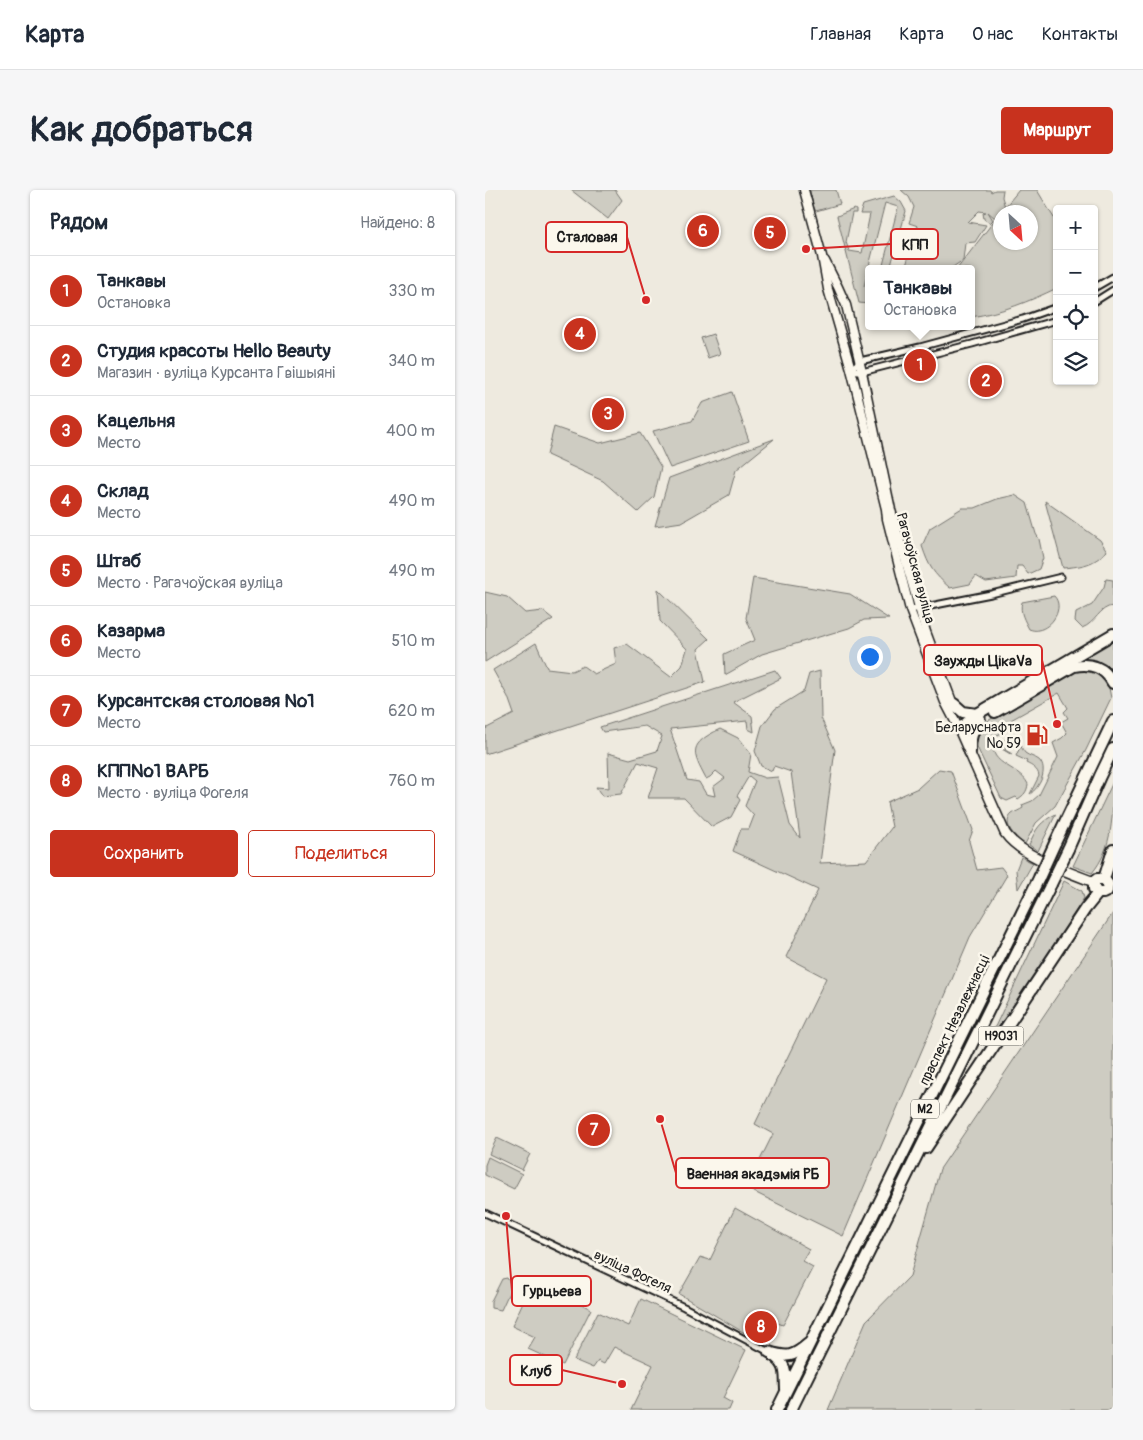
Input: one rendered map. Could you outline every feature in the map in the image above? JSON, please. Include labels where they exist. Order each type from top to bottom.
[{"type":"highway","points":[[959,729],[1113,634]]},
{"type":"highway","points":[[970,752],[970,738],[978,717],[1074,666],[1084,664],[1097,667],[1113,683]]},
{"type":"highway","points":[[953,704],[963,712],[978,717]]},
{"type":"highway","name":"праспект Незалежнасці","points":[[777,1410],[1039,878],[1113,720]]},
{"type":"highway","name":"праспект Незалежнасці","points":[[791,1410],[1068,850],[1113,749]]},
{"type":"highway","points":[[1105,884],[1113,850]]},
{"type":"highway","name":"Н9031","points":[[904,1180],[1098,892],[1105,892],[1105,884]]},
{"type":"highway","points":[[769,1352],[785,1357],[790,1356],[811,1341]]},
{"type":"highway","points":[[769,1352],[782,1362],[784,1366],[786,1390]]},
{"type":"main road","name":"Рагачоўская вуліца","points":[[959,729],[1005,833],[1010,840],[1028,853],[1105,884]]},
{"type":"street","name":"Рагачоўская вуліца","points":[[804,190],[822,256],[828,289],[914,609],[945,702],[959,729]]},
{"type":"street","name":"Рагачоўская вуліца","points":[[822,256],[839,286],[846,305],[914,609]]},
{"type":"street","points":[[1098,286],[1113,277]]},
{"type":"street","points":[[1098,299],[1113,290]]},
{"type":"street","points":[[851,369],[860,361],[1023,319],[1053,308]]},
{"type":"street","points":[[851,369],[862,372],[1007,335],[1053,321]]},
{"type":"street","points":[[959,729],[953,704],[926,632],[914,609],[991,594],[1061,576]]},
{"type":"street","name":"вуліца Фогеля","points":[[485,1212],[684,1307],[769,1352]]},
{"type":"shaded area","points":[[571,190],[615,190],[622,200],[608,219]]},
{"type":"shaded area","points":[[811,190],[836,190],[840,204],[816,211]]},
{"type":"shaded area","points":[[901,190],[990,190],[991,192],[1003,190],[1002,197],[1004,205],[993,205],[993,216],[988,212],[993,220],[990,223],[984,219],[983,213],[986,212],[979,211],[968,222],[986,225],[975,242],[965,243],[963,260],[956,265],[906,265],[918,226],[909,223],[914,207],[909,197]]},
{"type":"shaded area","points":[[1019,190],[1037,190],[1053,216],[1053,290],[1015,306],[975,316],[975,265],[960,265],[993,222],[993,250],[1038,250],[1038,205],[1007,205]]},
{"type":"shaded area","points":[[894,196],[901,202],[906,211],[891,265],[883,265],[898,207],[885,203],[869,265],[865,265],[865,304],[859,303],[837,216],[854,209],[856,210],[856,213],[852,213],[846,242],[849,251],[862,253],[870,214],[860,214],[863,205]]},
{"type":"shaded area","points":[[713,334],[720,354],[708,358],[701,338]]},
{"type":"shaded area","points":[[732,392],[749,441],[670,468],[653,431],[692,421],[702,403]]},
{"type":"shaded area","points":[[554,427],[600,443],[640,433],[661,467],[654,497],[638,512],[603,481],[547,455]]},
{"type":"shaded area","points":[[774,439],[736,470],[729,495],[682,522],[655,526],[669,478]]},
{"type":"shaded area","points":[[1015,495],[1027,503],[1039,539],[1043,558],[1039,569],[1028,574],[1022,566],[1017,566],[1016,578],[986,582],[976,576],[970,584],[950,588],[932,569],[922,546],[930,528],[962,508],[975,508],[997,499]]},
{"type":"shaded area","points":[[1045,501],[1100,540],[1107,551],[1087,564],[1063,568]]},
{"type":"shaded area","points":[[753,578],[850,594],[889,619],[864,620],[849,628],[762,654],[725,675],[724,654],[755,640],[746,618]]},
{"type":"shaded area","points":[[1106,579],[1113,580],[1113,606],[1104,609],[1091,623],[1082,628],[1075,621],[1076,613],[1092,605],[1104,587]]},
{"type":"shaded area","points":[[658,589],[709,639],[698,649],[705,682],[485,754],[485,729],[514,714],[508,697],[493,670],[536,643],[547,668],[572,671],[583,666],[594,674],[616,664],[614,648],[627,644],[671,677],[682,666],[687,649],[660,621]]},
{"type":"shaded area","points":[[485,592],[507,597],[525,613],[543,611],[553,619],[485,662]]},
{"type":"shaded area","points":[[1054,596],[1058,606],[1052,621],[1043,628],[1029,629],[1022,613],[1022,602]]},
{"type":"shaded area","points":[[1113,639],[1113,672],[1100,663],[1084,661],[1073,663]]},
{"type":"shaded area","points":[[775,670],[781,678],[733,702],[752,716],[754,732],[748,729],[747,721],[670,729],[687,780],[699,782],[706,794],[715,796],[713,787],[725,778],[716,771],[706,779],[697,761],[696,749],[703,739],[720,729],[738,738],[751,754],[748,772],[765,778],[778,777],[790,825],[800,838],[791,772],[774,766],[772,771],[761,766],[755,751],[762,726],[775,709],[804,691],[809,674],[820,671],[821,718],[835,750],[820,863],[866,861],[892,827],[887,802],[918,788],[939,769],[951,771],[973,830],[969,841],[977,870],[1001,867],[1007,875],[970,937],[843,1236],[746,1188],[773,1134],[755,1124],[826,978],[786,957],[818,890],[733,851],[741,829],[749,829],[754,816],[745,806],[755,781],[749,776],[737,796],[740,800],[731,817],[712,827],[684,798],[648,798],[658,768],[638,762],[621,794],[602,796],[596,787],[609,788],[608,753],[630,759],[657,751],[662,736],[645,726],[603,732],[600,727]]},
{"type":"shaded area","points":[[1079,670],[1099,673],[1108,683],[1111,698],[1086,750],[1055,806],[1036,823],[1025,844],[1011,830],[1008,822],[1009,818],[1012,814],[1023,808],[1022,805],[1032,801],[1039,795],[1058,757],[1053,743],[1067,733],[1061,722],[1068,718],[1064,712],[1068,708],[1059,693],[1009,721],[1012,727],[996,736],[993,746],[994,753],[998,759],[1023,777],[1028,784],[1025,793],[1018,799],[1016,797],[1007,801],[1001,798],[976,745],[975,736],[985,725],[984,723]]},
{"type":"shaded area","points":[[1011,737],[1017,739],[1025,753],[1039,760],[1042,764],[1042,778],[1037,788],[1030,794],[1039,776],[1034,768],[1026,763],[1027,761],[1016,756],[1020,747],[1009,742],[1005,750],[1012,755],[1002,749],[1003,741]]},
{"type":"shaded area","points":[[1113,782],[1112,818],[1108,842],[1099,863],[1092,873],[1073,866]]},
{"type":"shaded area","points":[[1056,814],[1038,851],[1029,845],[1034,834],[1042,823]]},
{"type":"shaded area","points":[[1021,857],[1033,863],[1018,889],[1016,870]]},
{"type":"shaded area","points":[[1064,881],[1082,891],[1084,898],[976,1067]]},
{"type":"shaded area","points":[[1113,913],[1113,1410],[828,1410],[866,1321],[910,1276],[940,1169]]},
{"type":"shaded area","points":[[497,1138],[530,1154],[522,1170],[489,1154]]},
{"type":"shaded area","points":[[488,1157],[522,1174],[514,1189],[485,1175],[485,1165]]},
{"type":"shaded area","points":[[735,1208],[809,1249],[802,1261],[813,1267],[783,1325],[756,1315],[748,1335],[679,1294],[700,1257],[710,1260]]},
{"type":"shaded area","points":[[507,1278],[512,1286],[501,1310],[491,1308],[491,1301],[502,1279]]},
{"type":"shaded area","points":[[533,1280],[591,1309],[563,1365],[528,1349],[535,1337],[512,1326]]},
{"type":"shaded area","points":[[641,1299],[746,1350],[723,1398],[732,1403],[729,1410],[631,1410],[653,1365],[614,1347],[604,1364],[598,1361],[593,1368],[574,1360],[598,1312],[628,1326]]},
{"type":"place","name":"Казарма","points":[[703,231]]},
{"type":"place","name":"Штаб","points":[[770,233]]},
{"type":"place","name":"КПП","points":[[806,249]]},
{"type":"place","name":"Сталовая","points":[[646,300]]},
{"type":"place","name":"Склад","points":[[580,334]]},
{"type":"place","name":"Танкавы","points":[[920,365]]},
{"type":"place","name":"Студия красоты Hello Beauty","points":[[986,381]]},
{"type":"place","name":"Кацельня","points":[[608,414]]},
{"type":"place","name":"Заужды ЦікаVа","points":[[1057,724]]},
{"type":"place","name":"Беларуснафта № 59","points":[[1037,735]]},
{"type":"place","name":"Ваенная акадэмія РБ","points":[[660,1119]]},
{"type":"place","name":"Курсантская столовая №1","points":[[594,1130]]},
{"type":"place","name":"Гурцьева","points":[[506,1216]]},
{"type":"place","name":"КПП№1 ВАРБ","points":[[761,1327]]},
{"type":"place","name":"Клуб","points":[[622,1384]]}]
